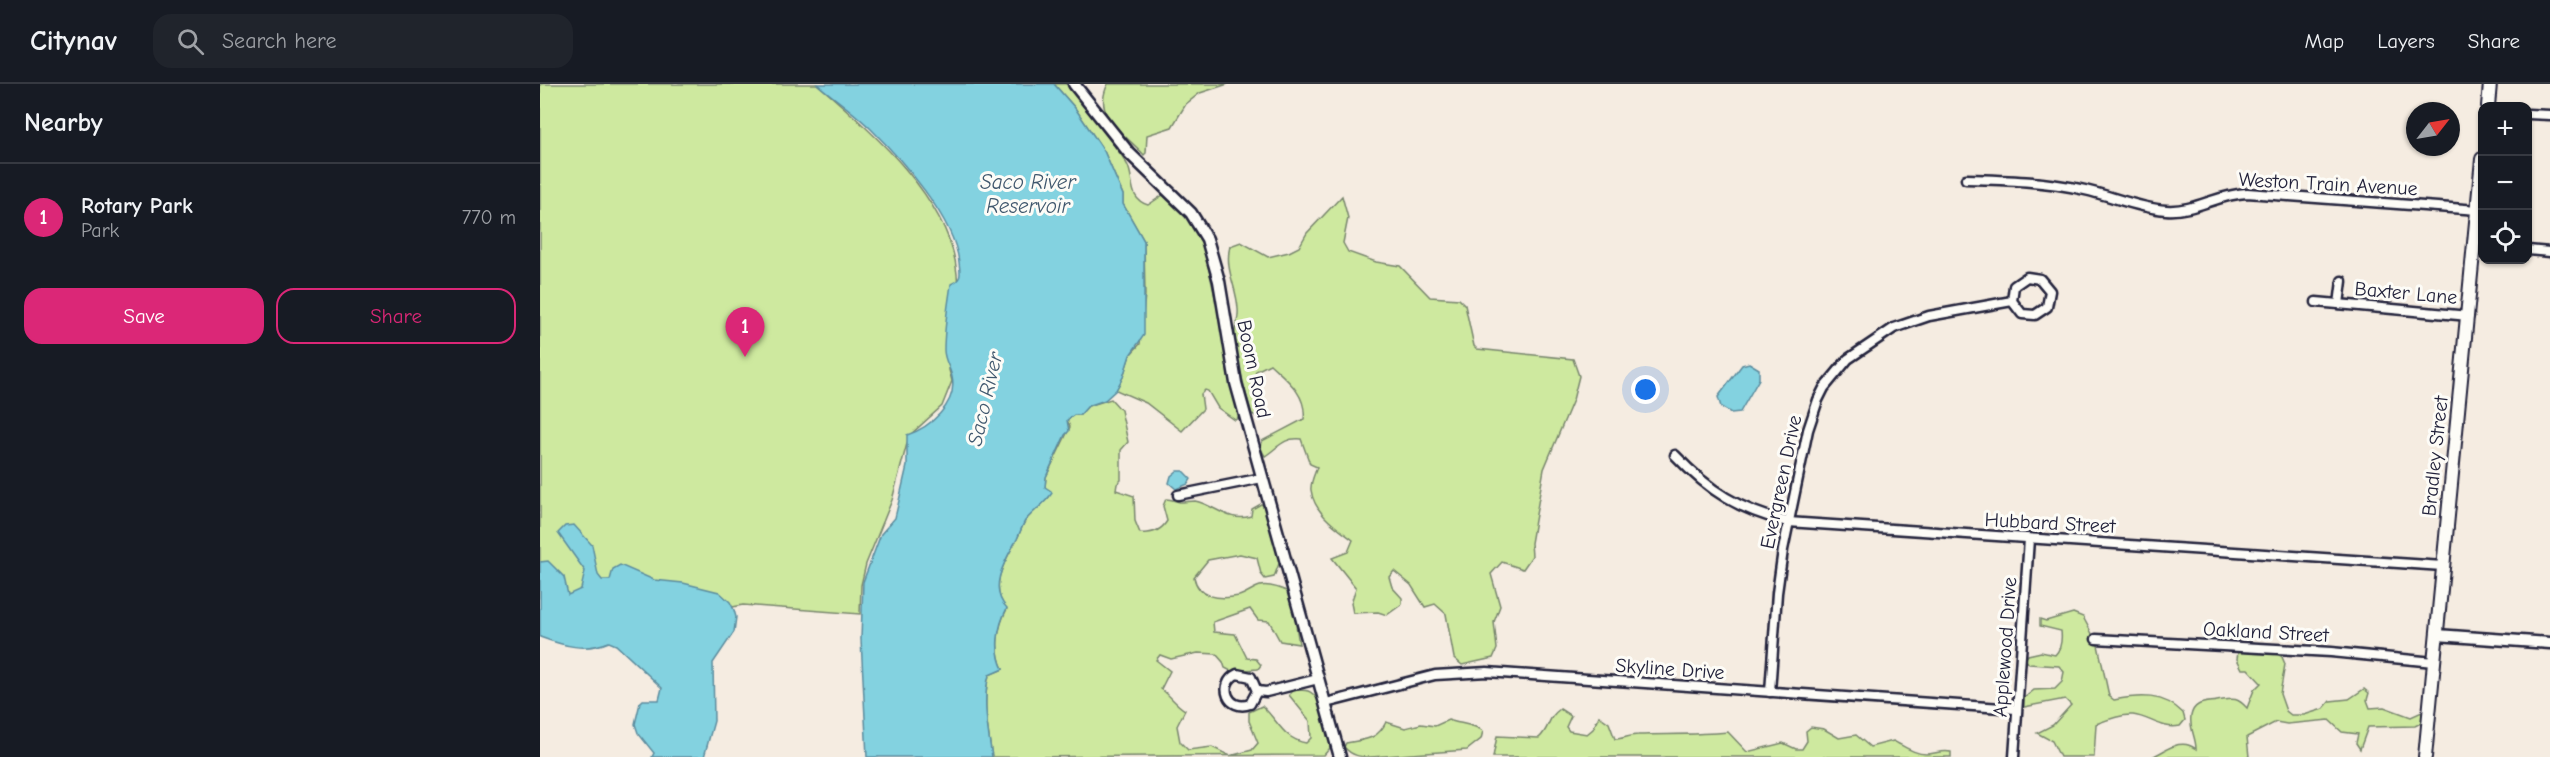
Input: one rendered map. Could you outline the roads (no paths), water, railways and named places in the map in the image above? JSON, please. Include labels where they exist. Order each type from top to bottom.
[{"type":"main road","points":[[2488,102],[2490,84]]},
{"type":"main road","name":"Bradley Street","points":[[2425,757],[2469,316],[2478,252]]},
{"type":"street","name":"Boom Road","points":[[1074,84],[1129,153],[1186,207],[1205,234],[1219,281],[1236,383],[1340,757]]},
{"type":"street","points":[[2532,114],[2550,116]]},
{"type":"street","name":"Weston Train Avenue","points":[[1966,179],[2058,185],[2141,206],[2168,210],[2190,208],[2228,195],[2247,193],[2478,210]]},
{"type":"street","points":[[2532,250],[2550,252]]},
{"type":"street","points":[[2024,278],[2040,279],[2050,291],[2047,307],[2035,315],[2019,312],[2012,301],[2014,286],[2024,278]]},
{"type":"street","name":"Baxter Lane","points":[[2339,304],[2342,281]]},
{"type":"street","name":"Evergreen Drive","points":[[1770,692],[1778,577],[1808,430],[1814,409],[1824,388],[1848,359],[1878,336],[1905,323],[1929,316],[2012,301]]},
{"type":"street","name":"Baxter Lane","points":[[2316,302],[2469,316]]},
{"type":"street","name":"Hubbard Street","points":[[1675,455],[1705,484],[1719,494],[1752,512],[1788,522],[2443,566]]},
{"type":"street","points":[[1178,495],[1262,478]]},
{"type":"street","name":"Applewood Drive","points":[[2014,757],[2029,539]]},
{"type":"street","points":[[2437,635],[2550,643]]},
{"type":"street","name":"Oakland Street","points":[[2096,639],[2343,653],[2434,662]]},
{"type":"street","name":"Skyline Drive","points":[[1326,703],[1409,680],[1462,672],[2016,709]]},
{"type":"street","points":[[1257,691],[1274,691],[1318,679]]},
{"type":"water","name":"Saco River Reservoir","points":[[817,84],[1054,84],[1075,108],[1104,151],[1123,195],[1123,204],[1144,241],[1144,335],[1130,355],[1116,390],[1105,400],[1088,406],[1080,415],[1074,415],[1067,420],[1069,431],[1046,477],[1045,487],[1052,493],[1025,521],[1000,574],[999,592],[1007,608],[998,639],[998,655],[1003,669],[989,675],[986,695],[986,716],[992,757],[867,757],[861,639],[863,582],[881,534],[895,518],[907,466],[907,435],[924,427],[940,414],[951,396],[952,377],[944,354],[945,334],[951,284],[959,278],[960,269],[948,227],[925,191],[871,129]]},
{"type":"water","points":[[1749,363],[1759,369],[1759,379],[1740,412],[1731,413],[1721,407],[1718,397],[1742,365]]},
{"type":"water","points":[[1177,471],[1183,471],[1191,479],[1188,484],[1176,489],[1169,483],[1171,476]]},
{"type":"water","points":[[574,525],[592,545],[598,575],[602,580],[610,580],[613,569],[620,565],[654,580],[683,583],[719,592],[730,602],[736,617],[734,632],[713,663],[714,721],[704,757],[652,757],[654,753],[638,733],[635,724],[640,703],[643,700],[659,700],[662,688],[616,645],[609,642],[591,647],[574,647],[540,637],[540,562],[548,561],[564,577],[568,595],[581,589],[585,571],[558,533],[565,526]]},
{"type":"place","name":"Rotary Park","points":[[745,357]]},
{"type":"water label","name":"Saco River","points":[[985,399]]}]
